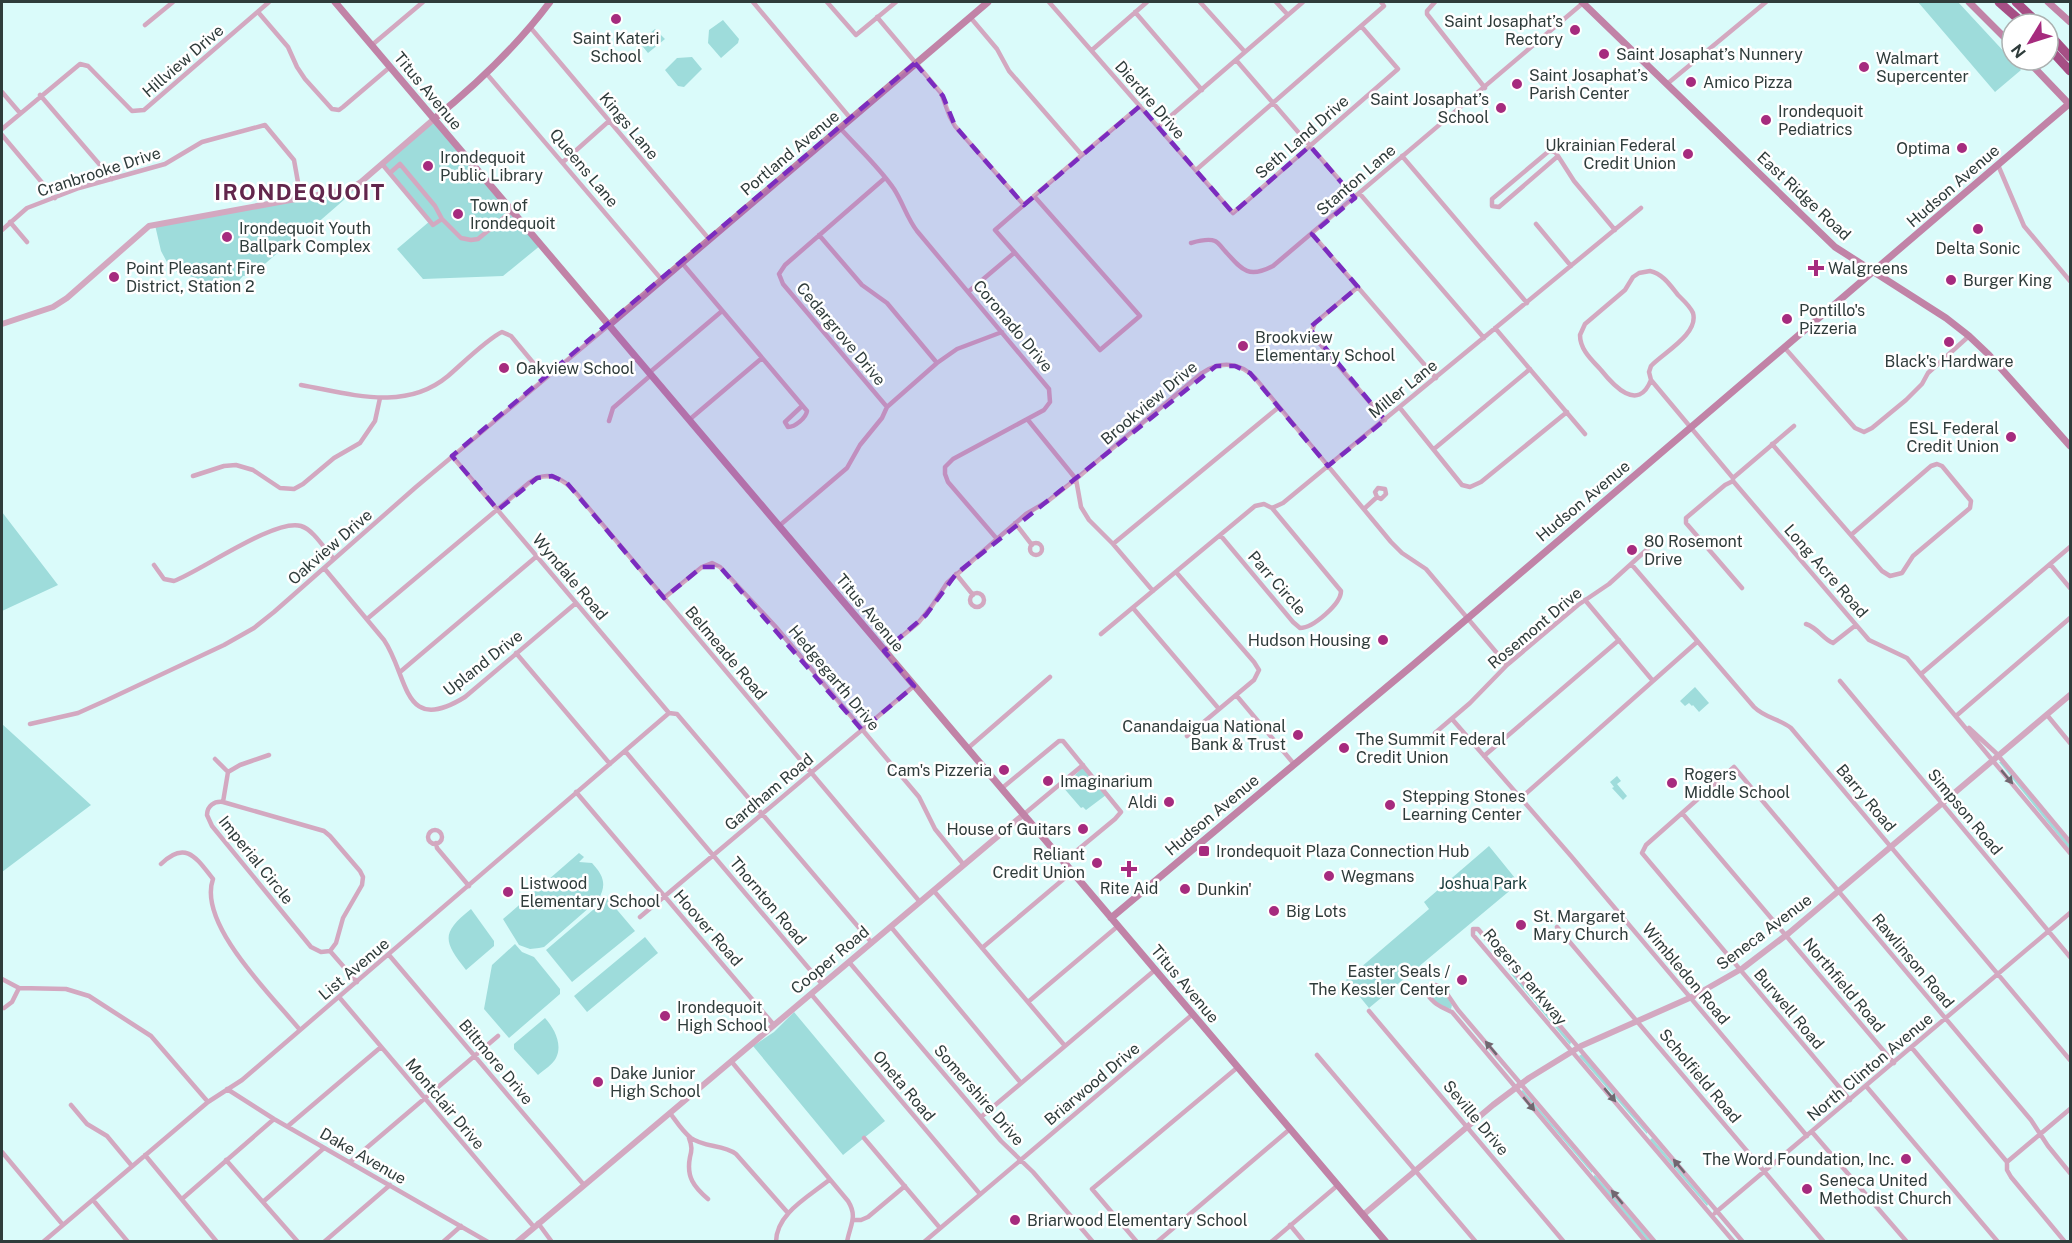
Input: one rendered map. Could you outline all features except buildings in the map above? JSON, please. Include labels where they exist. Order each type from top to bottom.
[{"type":"highway","points":[[1999,2],[2011,12]]},
{"type":"main road","points":[[434,119],[486,73],[530,27],[550,2]]},
{"type":"main road","name":"Portland Avenue","points":[[609,325],[988,2]]},
{"type":"main road","name":"East Ridge Road","points":[[1583,2],[1836,247],[1946,318],[1969,336],[1989,355],[2070,446]]},
{"type":"main road","points":[[1969,2],[2000,33]]},
{"type":"main road","points":[[2048,2],[2070,22]]},
{"type":"main road","name":"Titus Avenue","points":[[339,3],[390,67],[1386,1242]]},
{"type":"main road","points":[[2039,72],[2070,104]]},
{"type":"main road","name":"Hudson Avenue","points":[[1111,918],[2070,104]]},
{"type":"street","points":[[145,26],[173,2]]},
{"type":"street","name":"Hillview Drive","points":[[2,129],[75,66],[82,63],[88,66],[132,111],[144,110],[269,2]]},
{"type":"street","points":[[372,45],[423,2]]},
{"type":"street","points":[[753,2],[851,118]]},
{"type":"street","points":[[827,2],[856,35],[896,2]]},
{"type":"street","name":"Dierdre Drive","points":[[1049,2],[1233,213]]},
{"type":"street","points":[[1092,50],[1147,2]]},
{"type":"street","points":[[1200,2],[1245,52]]},
{"type":"street","points":[[1276,2],[1288,15]]},
{"type":"street","points":[[1158,128],[1303,2]]},
{"type":"street","points":[[1435,2],[1428,8],[1426,14],[1485,88]]},
{"type":"street","name":"Stanton Lane","points":[[1191,243],[1209,240],[1215,242],[1240,268],[1246,271],[1256,273],[1274,266],[1583,2]]},
{"type":"street","points":[[1667,84],[1766,2]]},
{"type":"street","points":[[1196,170],[1361,26],[1382,4]]},
{"type":"street","points":[[258,12],[288,47],[305,79],[332,109],[339,110],[390,67]]},
{"type":"street","points":[[1135,12],[1202,90]]},
{"type":"street","points":[[877,17],[941,93],[955,126],[1024,205]]},
{"type":"street","points":[[970,17],[997,49],[1009,71],[1083,155]]},
{"type":"street","name":"Seth Land Drive","points":[[1233,213],[1398,69],[1361,26]]},
{"type":"street","name":"Kings Lane","points":[[530,27],[709,239]]},
{"type":"street","points":[[1236,60],[1355,198]]},
{"type":"street","name":"Queens Lane","points":[[486,73],[662,280]]},
{"type":"street","points":[[2,92],[20,113]]},
{"type":"street","points":[[40,95],[112,179]]},
{"type":"street","points":[[1034,196],[1140,316],[1100,350],[995,230],[1034,196],[1140,106]]},
{"type":"street","points":[[2,324],[53,307],[67,298],[149,226],[350,189],[434,119]]},
{"type":"street","points":[[563,162],[609,121]]},
{"type":"street","name":"Cranbrooke Drive","points":[[2,230],[27,208],[168,163],[202,142],[265,125],[294,160],[302,199]]},
{"type":"street","name":"Coronado Drive","points":[[840,128],[885,178],[900,199],[909,221],[1047,385],[1051,394],[1047,408],[953,459],[945,468],[948,482],[997,538]]},
{"type":"street","points":[[2,135],[55,198]]},
{"type":"street","points":[[1558,156],[1499,207],[1492,206],[1492,199],[1549,152],[1555,152],[1558,156],[1574,181],[1615,230]]},
{"type":"street","points":[[1402,156],[1527,303]]},
{"type":"street","points":[[382,164],[434,225],[442,219]]},
{"type":"street","points":[[390,173],[400,164],[435,206],[442,219],[458,236],[466,240],[478,238],[512,211]]},
{"type":"street","points":[[1998,165],[2024,226],[2070,281]]},
{"type":"street","name":"Cedargrove Drive","points":[[885,178],[782,268],[780,278],[887,407]]},
{"type":"street","points":[[1360,194],[1484,338]]},
{"type":"street","name":"Miller Lane","points":[[1101,634],[1258,505],[1264,504],[1272,507],[1283,503],[1641,208]]},
{"type":"street","points":[[2,220],[27,242]]},
{"type":"street","points":[[1536,224],[1571,266]]},
{"type":"street","points":[[1312,234],[1436,378]]},
{"type":"street","points":[[819,235],[862,285],[884,300],[937,363]]},
{"type":"street","points":[[968,292],[1014,253]]},
{"type":"street","points":[[682,263],[802,406],[807,414],[792,427],[788,427],[785,422],[802,406]]},
{"type":"street","points":[[1650,271],[1660,274],[1676,292],[1691,310],[1693,321],[1686,335],[1651,366],[1649,372],[1651,380],[1646,389],[1637,394],[1621,392],[1583,349],[1580,339],[1580,332],[1585,324],[1625,290],[1633,277],[1650,271]]},
{"type":"street","points":[[1358,287],[1315,323],[1312,331],[1385,420]]},
{"type":"street","points":[[609,421],[613,408],[722,311]]},
{"type":"street","name":"Oakview Drive","points":[[30,724],[86,710],[224,645],[254,628],[452,456],[609,325]]},
{"type":"street","points":[[1495,328],[1585,434]]},
{"type":"street","points":[[301,385],[380,398],[404,397],[432,387],[502,332],[509,334],[545,377]]},
{"type":"street","points":[[779,526],[850,465],[860,445],[882,418],[887,407],[937,363],[957,349],[1002,332]]},
{"type":"street","points":[[1784,347],[1855,428],[1863,432],[1872,428],[1905,400],[1922,384],[1928,373],[1969,336]]},
{"type":"street","points":[[689,420],[762,358]]},
{"type":"street","name":"Brookview Drive","points":[[884,651],[918,623],[956,574],[1015,523],[1076,479],[1202,373],[1213,367],[1230,365],[1246,370],[1255,378],[1398,549],[1426,569],[1507,665]]},
{"type":"street","points":[[1434,449],[1530,369]]},
{"type":"street","name":"Long Acre Road","points":[[1651,380],[1856,625],[1873,643],[1901,654],[1921,674],[2070,842]]},
{"type":"street","points":[[193,476],[224,466],[236,465],[253,470],[280,488],[294,489],[334,458],[360,443],[375,421],[380,398]]},
{"type":"street","points":[[1113,544],[1279,407]]},
{"type":"street","points":[[1400,408],[1462,485],[1470,487],[1481,482],[1567,412]]},
{"type":"street","points":[[1028,420],[1076,479],[1084,514],[1153,591]]},
{"type":"street","points":[[1742,588],[1686,523],[1686,518],[1794,426]]},
{"type":"street","points":[[1772,444],[1882,571],[1892,576],[1902,573],[1913,556],[1970,508],[1971,501],[1942,466],[1937,464],[1931,466],[1851,535]]},
{"type":"street","name":"Wyndale Road","points":[[452,456],[669,713]]},
{"type":"street","name":"Belmeade Road","points":[[367,620],[537,477],[552,476],[562,480],[576,493],[920,902]]},
{"type":"street","points":[[1364,509],[1377,497]]},
{"type":"street","name":"Parr Circle","points":[[1221,536],[1293,622],[1300,628],[1310,626],[1339,601],[1341,591],[1272,507]]},
{"type":"street","points":[[1015,523],[1032,545]]},
{"type":"street","points":[[154,565],[164,579],[174,581],[255,538],[294,525],[306,529],[334,559]]},
{"type":"street","name":"Rosemont Drive","points":[[1435,733],[1470,703],[1507,665],[1585,600],[1610,584],[1653,544]]},
{"type":"street","points":[[1921,674],[2070,546]]},
{"type":"street","points":[[400,672],[537,556]]},
{"type":"street","name":"Hedgegarth Drive","points":[[664,598],[702,567],[712,563],[720,567],[775,626],[919,797],[935,829],[964,865]]},
{"type":"street","points":[[2050,564],[2070,588]]},
{"type":"street","name":"Barry Road","points":[[1632,565],[1757,710],[1791,728],[2070,1060]]},
{"type":"street","name":"Upland Drive","points":[[324,568],[388,645],[412,701],[423,708],[435,710],[465,697],[576,603]]},
{"type":"street","points":[[1176,572],[1259,670],[1257,677],[1187,736]]},
{"type":"street","points":[[956,574],[973,595]]},
{"type":"street","points":[[1585,600],[1653,681]]},
{"type":"street","points":[[1133,608],[1219,709]]},
{"type":"street","points":[[1956,716],[2070,618]]},
{"type":"street","points":[[1806,624],[1817,629],[1829,642],[1833,643],[1856,625]]},
{"type":"street","points":[[1484,756],[1619,640]]},
{"type":"street","points":[[1521,798],[1697,642]]},
{"type":"street","points":[[516,654],[610,764]]},
{"type":"street","points":[[967,749],[1050,677]]},
{"type":"street","name":"Simpson Road","points":[[1840,681],[2070,957]]},
{"type":"street","name":"Gardham Road","points":[[640,917],[914,686]]},
{"type":"street","points":[[1236,695],[1294,764]]},
{"type":"street","name":"Seneca Avenue","points":[[1363,1215],[1518,1085],[1575,1049],[1690,998],[1740,970],[1839,892],[2070,696]]},
{"type":"street","points":[[669,713],[677,714],[872,943]]},
{"type":"street","name":"List Avenue","points":[[43,1242],[208,1102],[242,1080],[669,713]]},
{"type":"street","points":[[2047,715],[2070,743]]},
{"type":"street","name":"Wimbledon Road","points":[[1452,719],[1807,1136]]},
{"type":"street","points":[[1001,789],[1060,740],[1083,765],[1121,812],[1063,862]]},
{"type":"street","name":"Thornton Road","points":[[625,751],[822,984]]},
{"type":"street","points":[[228,772],[240,765],[269,755]]},
{"type":"street","points":[[215,759],[228,772]]},
{"type":"street","name":"Long Acre Road","points":[[1997,759],[2070,853]]},
{"type":"street","points":[[1023,815],[1083,765]]},
{"type":"street","name":"Rawlinson Road","points":[[1682,813],[1734,767],[1946,1019],[2070,1173]]},
{"type":"street","points":[[223,802],[228,772]]},
{"type":"street","name":"Hoover Road","points":[[576,792],[774,1025]]},
{"type":"street","name":"Imperial Circle","points":[[223,802],[324,831],[360,871],[363,877],[362,885],[343,918],[336,943],[330,951],[321,952],[311,947],[212,826],[207,815],[208,808],[215,803],[223,802]]},
{"type":"street","name":"Burwell Road","points":[[1682,813],[1646,845],[1642,851],[1644,856],[1850,1100]]},
{"type":"street","name":"Northfield Road","points":[[1682,813],[1894,1063]]},
{"type":"street","name":"Cooper Road","points":[[517,1242],[1023,815]]},
{"type":"street","points":[[436,843],[437,848],[469,886]]},
{"type":"street","points":[[161,864],[168,857],[183,852],[196,858],[213,879],[210,890],[211,899],[227,941],[300,1030]]},
{"type":"street","points":[[982,948],[1072,872]]},
{"type":"street","points":[[934,891],[1065,1046]]},
{"type":"street","name":"North Clinton Avenue","points":[[1712,1215],[2070,913]]},
{"type":"street","points":[[1028,1002],[1118,926]]},
{"type":"street","points":[[891,927],[1021,1083]]},
{"type":"street","name":"Scholfield Road","points":[[1557,927],[1824,1242]]},
{"type":"street","name":"Rogers Parkway","points":[[1734,1242],[1646,1138],[1575,1049],[1478,929],[1473,929],[1473,935],[1575,1049],[1651,1134],[1743,1242]]},
{"type":"street","name":"Imperial Circle","points":[[330,951],[357,982]]},
{"type":"street","name":"Biltmore Drive","points":[[389,955],[584,1185]]},
{"type":"street","name":"Somershire Drive","points":[[849,962],[1001,1141],[1033,1172],[1093,1242]]},
{"type":"street","points":[[981,1117],[1155,970]]},
{"type":"street","points":[[2,979],[19,988],[66,989],[89,996],[151,1036],[208,1102]]},
{"type":"street","points":[[1646,1242],[1590,1176],[1518,1085],[1458,1010],[1443,988],[1436,985],[1428,987],[1426,993],[1437,1006],[1453,1014],[1518,1085],[1595,1172],[1654,1242]]},
{"type":"street","points":[[4,1008],[12,1002],[19,988]]},
{"type":"street","name":"Oneta Road","points":[[811,994],[980,1194]]},
{"type":"street","name":"Montclair Drive","points":[[339,997],[424,1099],[552,1242]]},
{"type":"street","points":[[1453,1014],[1458,1010]]},
{"type":"street","name":"Seville Drive","points":[[1369,1011],[1564,1242]]},
{"type":"street","name":"Briarwood Drive","points":[[924,1242],[1193,1014]]},
{"type":"street","points":[[350,1162],[498,1036]]},
{"type":"street","points":[[288,1126],[381,1047]]},
{"type":"street","points":[[1912,1048],[2007,1162],[2007,1170],[2011,1177],[2065,1242]]},
{"type":"street","points":[[1317,1055],[1476,1242]]},
{"type":"street","points":[[731,1061],[852,1208],[854,1220],[847,1242]]},
{"type":"street","points":[[1137,1242],[1092,1189],[1238,1067]]},
{"type":"street","points":[[1866,1086],[1998,1242]]},
{"type":"street","name":"Dake Avenue","points":[[227,1089],[274,1119],[488,1242]]},
{"type":"street","points":[[71,1105],[87,1124],[107,1137],[132,1166]]},
{"type":"street","points":[[2007,1162],[2070,1108]]},
{"type":"street","points":[[670,1113],[688,1136],[692,1147],[688,1168],[690,1178],[695,1187],[708,1199]]},
{"type":"street","points":[[182,1199],[274,1119]]},
{"type":"street","points":[[1157,1242],[1290,1129]]},
{"type":"street","points":[[1812,1132],[1907,1242]]},
{"type":"street","points":[[1646,1138],[1651,1134]]},
{"type":"street","points":[[688,1136],[698,1142],[727,1148],[736,1154],[788,1213]]},
{"type":"street","points":[[864,1138],[940,1228]]},
{"type":"street","points":[[264,1201],[324,1148]]},
{"type":"street","points":[[2,1152],[63,1225]]},
{"type":"street","points":[[145,1155],[218,1242]]},
{"type":"street","points":[[226,1160],[298,1242]]},
{"type":"street","points":[[1590,1176],[1595,1172]]},
{"type":"street","points":[[776,1242],[777,1229],[788,1213],[829,1179]]},
{"type":"street","points":[[324,1242],[332,1239],[390,1185]]},
{"type":"street","points":[[1271,1242],[1338,1185]]},
{"type":"street","points":[[854,1220],[868,1217],[905,1186]]},
{"type":"street","points":[[93,1200],[128,1242]]},
{"type":"street","points":[[1719,1225],[1725,1220]]},
{"type":"street","points":[[1290,1225],[1305,1242]]},
{"type":"street","points":[[442,1242],[461,1226]]},
{"type":"highlighted area","points":[[915,63],[943,96],[955,126],[1024,205],[1140,106],[1233,213],[1310,146],[1355,198],[1312,234],[1358,287],[1309,328],[1385,420],[1328,466],[1250,373],[1235,366],[1216,366],[956,574],[926,615],[884,651],[914,686],[862,730],[720,567],[702,567],[664,598],[567,483],[552,476],[537,478],[498,510],[452,456]]},
{"type":"green space","points":[[1918,2],[1958,2],[2000,47],[2000,72],[2019,72],[1995,92]]},
{"type":"green space","points":[[723,20],[739,39],[738,43],[721,58],[708,43],[709,30]]},
{"type":"green space","points":[[655,29],[665,39],[648,53],[639,42]]},
{"type":"green space","points":[[692,57],[702,69],[684,87],[678,86],[665,70],[677,58]]},
{"type":"green space","points":[[434,119],[541,245],[503,276],[423,279],[397,249],[430,221],[382,164]]},
{"type":"green space","name":"Irondequoit Youth Ballpark Complex","points":[[351,189],[353,192],[307,232],[303,231],[252,275],[243,276],[234,286],[225,290],[177,272],[168,264],[161,251],[155,225]]},
{"type":"green space","points":[[2,512],[58,585],[2,611]]},
{"type":"green space","points":[[1695,687],[1709,703],[1699,712],[1693,705],[1689,703],[1685,706],[1680,701]]},
{"type":"green space","points":[[2,724],[91,805],[2,872]]},
{"type":"green space","points":[[1999,762],[2070,845],[2070,850]]},
{"type":"green space","points":[[1081,769],[1084,769],[1106,795],[1086,810],[1081,808],[1062,786]]},
{"type":"green space","points":[[1617,776],[1621,781],[1617,784],[1627,796],[1623,800],[1612,788],[1614,787],[1610,782]]},
{"type":"green space","name":"Joshua Park","points":[[1489,846],[1519,883],[1369,1008],[1346,980],[1429,909],[1424,902]]},
{"type":"green space","points":[[579,853],[584,857],[579,862],[592,863],[602,876],[603,890],[598,900],[544,947],[530,949],[519,945],[503,919]]},
{"type":"green space","points":[[607,898],[635,931],[572,982],[546,950]]},
{"type":"green space","points":[[471,909],[494,941],[494,946],[466,970],[453,952],[449,938],[454,925]]},
{"type":"green space","points":[[645,937],[658,953],[587,1012],[574,996]]},
{"type":"green space","points":[[515,944],[522,952],[534,957],[560,989],[560,994],[509,1038],[484,1009],[492,965]]},
{"type":"green space","points":[[1511,974],[1571,1042],[1570,1045]]},
{"type":"green space","points":[[1435,987],[1447,997],[1452,1005],[1451,1009],[1440,1005],[1431,997],[1429,990]]},
{"type":"green space","points":[[794,1012],[885,1121],[843,1155],[753,1046],[774,1032]]},
{"type":"green space","points":[[545,1018],[552,1026],[556,1036],[558,1053],[553,1062],[538,1075],[514,1049],[514,1044]]},
{"type":"green space","points":[[1582,1054],[1647,1132],[1647,1134],[1579,1056]]},
{"type":"green space","points":[[1523,1090],[1592,1171],[1592,1173],[1521,1091]]},
{"type":"green space","points":[[1652,1138],[1708,1204],[1707,1206],[1650,1140]]},
{"type":"green space","points":[[1594,1175],[1652,1241],[1648,1241],[1594,1178]]},
{"type":"place","name":"Saint Kateri School","points":[[616,19]]},
{"type":"place","name":"Saint Josaphat’s Rectory","points":[[1575,30]]},
{"type":"place","name":"Saint Josaphat’s Nunnery","points":[[1604,54]]},
{"type":"place","name":"Walmart Supercenter","points":[[1864,67]]},
{"type":"place","name":"Amico Pizza","points":[[1691,82]]},
{"type":"place","name":"Saint Josaphat’s Parish Center","points":[[1517,84]]},
{"type":"place","name":"Saint Josaphat’s School","points":[[1501,108]]},
{"type":"place","name":"Irondequoit Pediatrics","points":[[1766,120]]},
{"type":"place","name":"Optima","points":[[1962,148]]},
{"type":"place","name":"Ukrainian Federal Credit Union","points":[[1688,154]]},
{"type":"place","name":"Irondequoit Public Library","points":[[428,166]]},
{"type":"place","name":"Town of Irondequoit","points":[[458,214]]},
{"type":"place","name":"Delta Sonic","points":[[1978,229]]},
{"type":"place","name":"Irondequoit Youth Ballpark Complex","points":[[227,237]]},
{"type":"place","name":"Walgreens","points":[[1816,268]]},
{"type":"place","name":"Point Pleasant Fire District, Station 2","points":[[114,277]]},
{"type":"place","name":"Burger King","points":[[1951,280]]},
{"type":"place","name":"Pontillo's Pizzeria","points":[[1787,319]]},
{"type":"place","name":"Black's Hardware","points":[[1949,342]]},
{"type":"place","name":"Brookview Elementary School","points":[[1243,346]]},
{"type":"place","name":"Oakview School","points":[[504,368]]},
{"type":"place","name":"ESL Federal Credit Union","points":[[2011,437]]},
{"type":"place","name":"80 Rosemont Drive","points":[[1632,550]]},
{"type":"place","name":"Hudson Housing","points":[[1383,640]]},
{"type":"place","name":"Canandaigua National Bank & Trust","points":[[1298,735]]},
{"type":"place","name":"The Summit Federal Credit Union","points":[[1344,748]]},
{"type":"place","name":"Cam's Pizzeria","points":[[1004,770]]},
{"type":"place","name":"Imaginarium","points":[[1048,781]]},
{"type":"place","name":"Rogers Middle School","points":[[1672,783]]},
{"type":"place","name":"Aldi","points":[[1169,802]]},
{"type":"place","name":"Stepping Stones Learning Center","points":[[1390,805]]},
{"type":"place","name":"House of Guitars","points":[[1083,829]]},
{"type":"place","name":"Irondequoit Plaza Connection Hub","points":[[1204,851]]},
{"type":"place","name":"Reliant Credit Union","points":[[1097,863]]},
{"type":"place","name":"Rite Aid","points":[[1129,869]]},
{"type":"place","name":"Wegmans","points":[[1329,876]]},
{"type":"place","name":"Dunkin'","points":[[1185,889]]},
{"type":"place","name":"Listwood Elementary School","points":[[508,892]]},
{"type":"place","name":"Big Lots","points":[[1274,911]]},
{"type":"place","name":"St. Margaret Mary Church","points":[[1521,925]]},
{"type":"place","name":"Easter Seals / The Kessler Center","points":[[1462,980]]},
{"type":"place","name":"Irondequoit High School","points":[[665,1016]]},
{"type":"place","name":"Dake Junior High School","points":[[598,1082]]},
{"type":"place","name":"The Word Foundation, Inc.","points":[[1906,1159]]},
{"type":"place","name":"Seneca United Methodist Church","points":[[1807,1189]]},
{"type":"place","name":"Briarwood Elementary School","points":[[1015,1220]]},
{"type":"district","name":"IRONDEQUOIT","points":[[300,192]]}]
